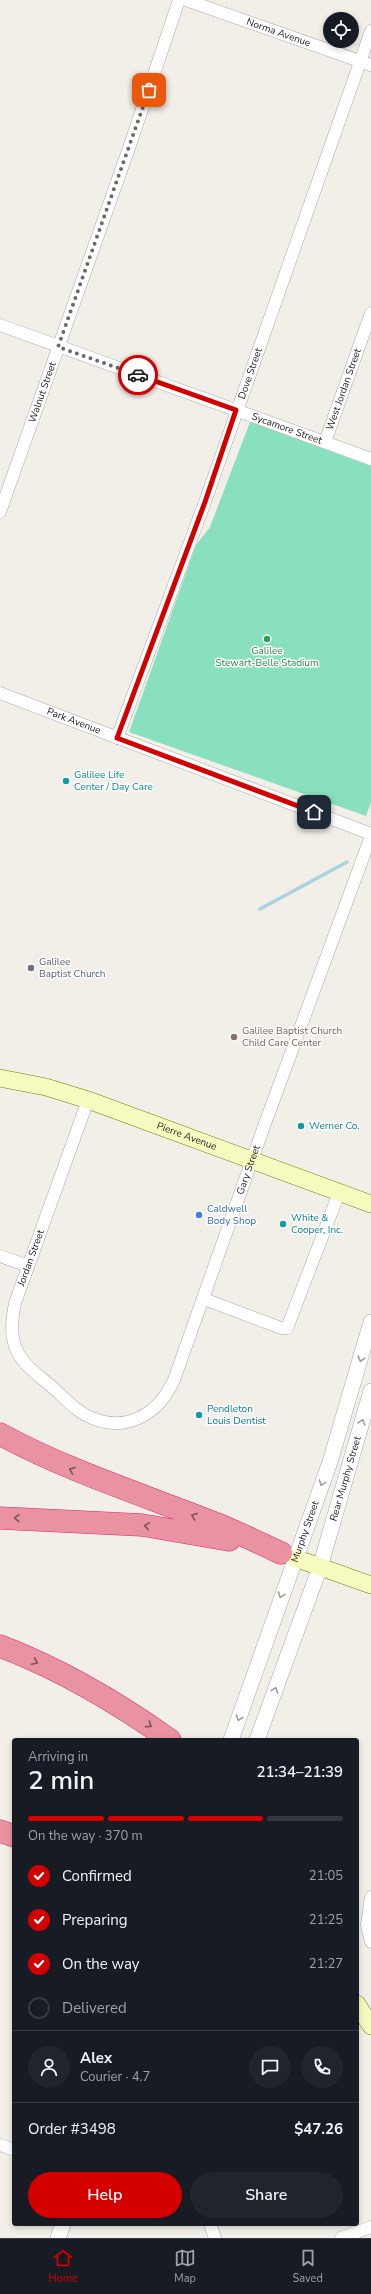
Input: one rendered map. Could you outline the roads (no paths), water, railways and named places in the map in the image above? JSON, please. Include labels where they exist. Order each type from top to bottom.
[{"type":"highway","points":[[0,1434],[72,1470],[218,1524],[288,1556]]},
{"type":"highway","points":[[0,1518],[142,1525],[199,1534],[288,1556]]},
{"type":"highway","points":[[0,1646],[74,1681],[147,1723],[167,1738]]},
{"type":"highway","points":[[0,1831],[12,1835]]},
{"type":"main road","name":"Pierre Avenue","points":[[0,1078],[46,1087],[88,1100],[252,1162],[371,1204]]},
{"type":"main road","points":[[288,1556],[371,1585]]},
{"type":"main road","points":[[359,2007],[371,2026]]},
{"type":"main road","points":[[359,2024],[371,2038]]},
{"type":"street","name":"Walnut Street","points":[[0,512],[179,0]]},
{"type":"street","name":"Norma Avenue","points":[[186,0],[366,63]]},
{"type":"street","name":"Dove Street","points":[[117,738],[205,502],[236,410],[366,63],[371,31]]},
{"type":"street","name":"West Jordan Street","points":[[325,442],[371,313]]},
{"type":"street","name":"Sycamore Street","points":[[0,325],[371,459]]},
{"type":"street","name":"Park Avenue","points":[[0,693],[371,835]]},
{"type":"street","name":"Gary Street","points":[[67,1400],[80,1412],[92,1418],[106,1422],[132,1421],[152,1410],[168,1394],[204,1299],[252,1162],[371,835]]},
{"type":"street","name":"Jordan Street","points":[[67,1400],[26,1364],[13,1341],[12,1325],[15,1303],[88,1100]]},
{"type":"street","points":[[204,1299],[281,1328],[287,1328],[339,1193]]},
{"type":"street","points":[[0,1256],[28,1266]]},
{"type":"street","name":"Murphy Street","points":[[232,1738],[288,1556],[330,1462],[371,1322]]},
{"type":"street","points":[[353,1387],[371,1393]]},
{"type":"street","name":"Rear Murphy Street","points":[[320,1567],[371,1393]]},
{"type":"street","points":[[258,1738],[320,1567]]},
{"type":"street","points":[[371,1897],[367,1925],[371,1942]]},
{"type":"street","points":[[0,2145],[12,2149]]},
{"type":"street","points":[[58,2238],[62,2226]]},
{"type":"street","points":[[211,2226],[215,2238]]},
{"type":"street","points":[[341,2238],[371,2227]]},
{"type":"waterway","points":[[260,909],[347,862]]},
{"type":"place","name":"Galilee Stewart-Belle Stadium","points":[[267,639]]},
{"type":"place","name":"Galilee Life Center / Day Care","points":[[66,781]]},
{"type":"place","name":"Galilee Baptist Church","points":[[31,968]]},
{"type":"place","name":"Galilee Baptist Church Child Care Center","points":[[234,1037]]},
{"type":"place","name":"Werner Co.","points":[[301,1126]]},
{"type":"place","name":"Caldwell Body Shop","points":[[199,1215]]},
{"type":"place","name":"White & Cooper, Inc.","points":[[283,1224]]},
{"type":"place","name":"Pendleton Louis Dentist","points":[[199,1415]]}]
